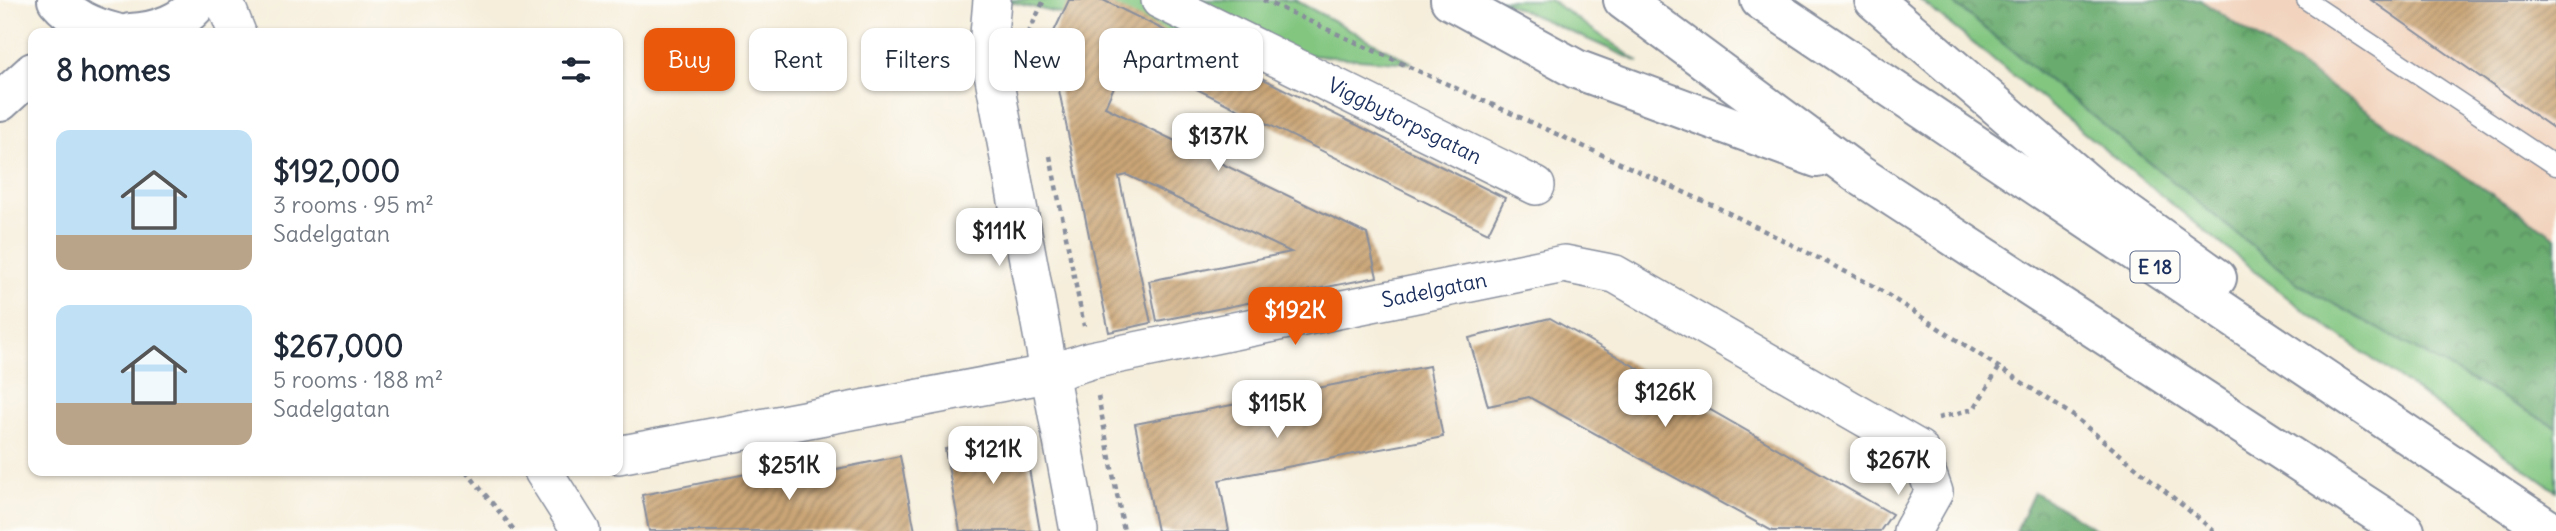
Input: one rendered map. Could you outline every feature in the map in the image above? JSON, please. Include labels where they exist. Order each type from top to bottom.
[{"type":"main road","points":[[57,0],[66,11],[91,27],[98,28]]},
{"type":"main road","points":[[154,28],[175,22],[200,0]]},
{"type":"main road","points":[[1450,0],[1576,69],[1858,174]]},
{"type":"main road","points":[[1623,0],[1858,174],[2405,531]]},
{"type":"main road","name":"E 18","points":[[1760,0],[2551,531]]},
{"type":"main road","points":[[1874,0],[2097,192],[2556,523]]},
{"type":"main road","points":[[0,102],[28,77]]},
{"type":"street","points":[[223,0],[235,28]]},
{"type":"street","points":[[992,0],[988,46],[1047,374],[1079,531]]},
{"type":"street","name":"Viggbytorpsgatan","points":[[1160,0],[1535,186]]},
{"type":"street","name":"Sadelgatan","points":[[623,454],[1047,374],[1091,360],[1564,264],[1615,274],[1911,444]]},
{"type":"street","points":[[1911,444],[1919,449],[1934,492],[1912,531]]},
{"type":"street","points":[[546,476],[581,531]]},
{"type":"lane","points":[[2306,0],[2556,166]]},
{"type":"path","points":[[1031,28],[1044,0]]},
{"type":"path","points":[[1263,0],[1723,210],[1874,286],[2072,415],[2214,531]]},
{"type":"path","points":[[1048,146],[1124,531]]},
{"type":"path","points":[[1911,444],[1934,420],[1973,409],[2000,368]]},
{"type":"path","points":[[470,476],[515,531]]},
{"type":"shaded area","points":[[2200,0],[2556,0],[2556,237]]},
{"type":"green space","points":[[1003,0],[1295,0],[1412,63],[1263,52],[1263,28],[1119,28]]},
{"type":"green space","points":[[1499,0],[1550,0],[1639,62]]},
{"type":"green space","points":[[1920,0],[1950,0],[2300,285],[2556,427],[2556,491],[2293,302]]},
{"type":"green space","points":[[1950,0],[2200,0],[2556,237],[2556,427],[2300,285]]},
{"type":"green space","points":[[2034,492],[2099,531],[2016,531]]},
{"type":"building","points":[[1069,0],[1103,0],[1160,28],[1099,28],[1099,91],[1112,91],[1105,107],[1367,234],[1377,277],[1157,321],[1149,281],[1291,252],[1127,175],[1119,177],[1151,323],[1109,332],[1059,91],[1085,91],[1085,28],[1056,28]]},
{"type":"building","points":[[2371,0],[2556,0],[2556,130],[2530,112]]},
{"type":"building","points":[[1263,79],[1505,198],[1488,233],[1201,91],[1263,91]]},
{"type":"building","points":[[1550,318],[1892,514],[1880,531],[1772,531],[1529,397],[1488,406],[1469,338]]},
{"type":"building","points":[[1429,366],[1443,437],[1219,480],[1229,531],[1157,531],[1135,424]]},
{"type":"building","points":[[1023,435],[1040,531],[960,531],[945,449]]},
{"type":"building","points":[[900,456],[915,531],[649,531],[642,495],[790,465],[793,478]]}]
